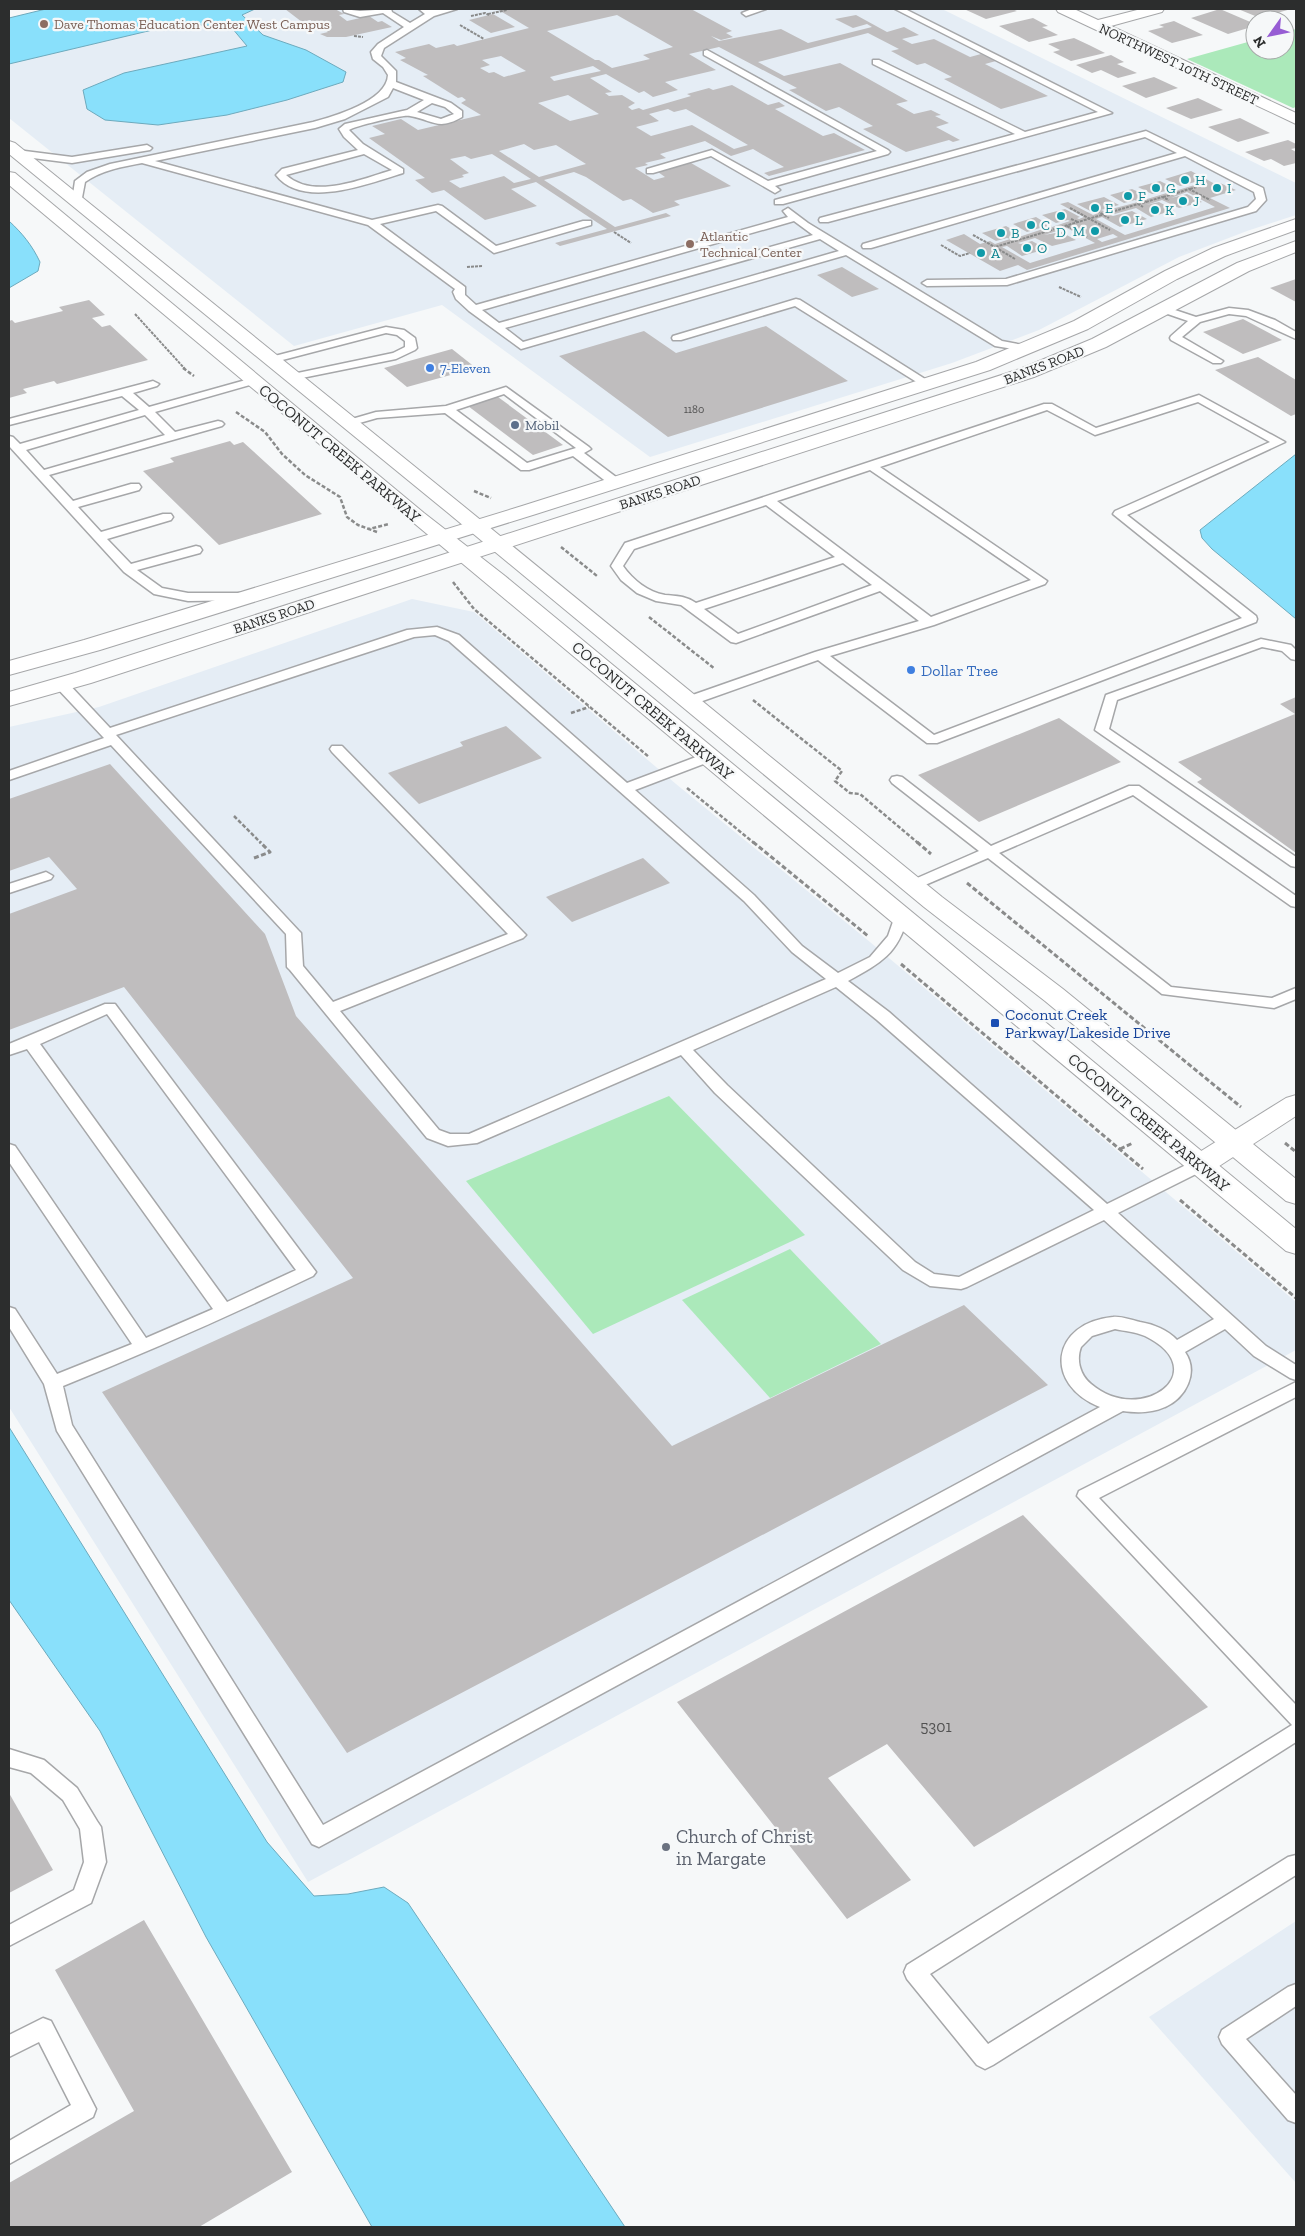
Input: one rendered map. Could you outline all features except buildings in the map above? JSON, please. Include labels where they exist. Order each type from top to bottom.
[{"type":"main road","name":"NORTHWEST 10TH STREET","points":[[1063,9],[1296,120]]},
{"type":"main road","points":[[1097,25],[1157,9]]},
{"type":"main road","name":"COCONUT CREEK PARKWAY","points":[[13,150],[476,526],[913,885],[1061,1001],[1296,1194]]},
{"type":"main road","name":"COCONUT CREEK PARKWAY","points":[[9,177],[440,537],[464,554],[1296,1244]]},
{"type":"main road","name":"BANKS ROAD","points":[[9,668],[92,645],[248,597],[927,384],[1024,350],[1081,325],[1195,263],[1219,252],[1296,224]]},
{"type":"main road","name":"BANKS ROAD","points":[[9,700],[1027,373],[1099,343],[1243,267],[1296,246]]},
{"type":"main road","points":[[1200,1165],[1296,1104]]},
{"type":"lane","points":[[77,201],[80,181],[90,174],[142,160],[328,121],[385,95],[392,74],[390,67],[376,57],[376,52],[381,46],[410,27],[430,10],[453,9]]},
{"type":"lane","points":[[746,13],[762,9]]},
{"type":"lane","points":[[785,202],[1106,113],[899,9]]},
{"type":"lane","points":[[347,10],[360,14],[386,10],[388,14],[410,27]]},
{"type":"lane","points":[[707,53],[910,166]]},
{"type":"lane","points":[[876,62],[1024,135]]},
{"type":"lane","points":[[13,150],[72,160],[132,151],[310,119],[389,87],[448,105],[459,112],[459,115],[446,121],[430,121],[410,112]]},
{"type":"lane","points":[[368,150],[285,171],[281,175],[284,179],[295,184],[329,190],[400,172],[368,150],[346,135],[344,129],[348,126],[410,112],[431,100]]},
{"type":"lane","points":[[824,220],[1146,134],[1260,190],[1261,200],[1258,205],[1246,211],[1008,282],[926,283]]},
{"type":"lane","points":[[132,151],[142,160],[372,223],[461,289],[458,292],[460,297],[521,346],[846,252]]},
{"type":"lane","points":[[766,185],[885,152]]},
{"type":"lane","points":[[650,171],[712,153],[766,185],[785,202],[796,218],[846,252],[1000,344],[1019,346]]},
{"type":"lane","points":[[867,246],[1186,153]]},
{"type":"lane","points":[[372,223],[438,208],[494,250],[587,223]]},
{"type":"lane","points":[[473,309],[796,218]]},
{"type":"lane","points":[[497,328],[821,236]]},
{"type":"lane","points":[[677,338],[796,302],[927,384]]},
{"type":"lane","points":[[1163,309],[1196,320]]},
{"type":"lane","points":[[1217,361],[1174,338],[1196,320],[1229,311],[1248,313],[1271,322],[1296,336]]},
{"type":"lane","points":[[271,360],[386,330],[400,332],[411,340],[411,348],[396,356],[292,377]]},
{"type":"lane","points":[[248,597],[188,597],[158,591],[128,569],[13,444],[147,411],[253,381]]},
{"type":"lane","points":[[9,422],[153,384]]},
{"type":"lane","points":[[349,423],[376,415],[447,409],[506,390],[518,405],[536,419],[562,432],[585,449],[525,467],[447,409]]},
{"type":"lane","points":[[125,392],[173,436]]},
{"type":"lane","points":[[820,654],[932,740],[1251,619],[1119,514],[1279,442],[1199,398],[1095,432],[1048,406],[629,546],[617,566],[626,580],[643,592],[662,598],[685,600],[736,639],[881,586]]},
{"type":"lane","points":[[464,422],[480,416]]},
{"type":"lane","points":[[41,474],[218,424]]},
{"type":"lane","points":[[483,435],[498,430]]},
{"type":"lane","points":[[550,436],[562,432]]},
{"type":"lane","points":[[503,450],[517,446]]},
{"type":"lane","points":[[575,452],[616,483]]},
{"type":"lane","points":[[689,702],[820,654],[929,622],[1042,581],[870,466]]},
{"type":"lane","points":[[70,506],[135,487]]},
{"type":"lane","points":[[768,500],[929,622]]},
{"type":"lane","points":[[99,537],[167,517]]},
{"type":"lane","points":[[128,569],[196,550]]},
{"type":"lane","points":[[694,608],[844,558]]},
{"type":"lane","points":[[9,776],[109,737],[412,633],[437,631],[454,638],[749,898],[797,949],[883,1016],[1106,1212],[1260,1351],[1296,1373]]},
{"type":"lane","points":[[1296,656],[1286,648],[1261,643],[1111,698],[1102,730],[1296,863]]},
{"type":"lane","points":[[60,684],[292,933],[295,967],[433,1134],[448,1140],[470,1140],[836,981],[875,960],[895,937],[901,916]]},
{"type":"lane","points":[[330,1009],[518,935],[337,748]]},
{"type":"lane","points":[[624,789],[709,757]]},
{"type":"lane","points":[[897,780],[1167,991],[1274,1003],[1296,993]]},
{"type":"lane","points":[[913,885],[1134,789],[1296,903]]},
{"type":"lane","points":[[9,889],[46,876]]},
{"type":"lane","points":[[9,1050],[110,1007],[307,1272],[143,1347],[52,1383]]},
{"type":"lane","points":[[30,1042],[224,1311]]},
{"type":"lane","points":[[683,1048],[721,1089],[909,1266],[930,1280],[960,1283],[1200,1165]]},
{"type":"lane","points":[[9,1150],[143,1347]]},
{"type":"lane","points":[[9,1314],[52,1383],[62,1426],[319,1838],[1119,1405]]},
{"type":"lane","points":[[1176,1349],[1226,1320]]},
{"type":"lane","points":[[1115,1323],[1133,1324],[1150,1329],[1165,1338],[1176,1349],[1182,1362],[1183,1375],[1178,1388],[1168,1397],[1154,1404],[1136,1407],[1101,1400],[1086,1391],[1075,1379],[1070,1366],[1070,1353],[1074,1341],[1092,1328],[1115,1323]]},
{"type":"lane","points":[[1296,1389],[1086,1496],[1296,1718]]},
{"type":"lane","points":[[1296,1732],[916,1972],[985,2058],[1296,1864]]},
{"type":"lane","points":[[9,1758],[37,1766],[70,1794],[90,1827],[95,1862],[83,1896],[9,1936]]},
{"type":"lane","points":[[1296,1994],[1230,2037],[1296,2112]]},
{"type":"lane","points":[[9,2047],[43,2028],[84,2109],[9,2153]]},
{"type":"path","points":[[488,14],[506,10]]},
{"type":"path","points":[[1021,262],[995,247],[1207,184],[1200,180]]},
{"type":"path","points":[[1189,189],[1214,202]]},
{"type":"path","points":[[1170,190],[1176,192]]},
{"type":"path","points":[[1162,197],[1168,200]]},
{"type":"path","points":[[1140,198],[1146,202]]},
{"type":"path","points":[[1138,204],[1143,207]]},
{"type":"path","points":[[1066,206],[1113,232]]},
{"type":"path","points":[[1097,211],[1109,218]]},
{"type":"path","points":[[1070,218],[1078,222]]},
{"type":"path","points":[[1067,226],[1090,238]]},
{"type":"path","points":[[1045,227],[1051,230]]},
{"type":"path","points":[[1037,234],[1042,237]]},
{"type":"path","points":[[1012,236],[1018,240]]},
{"type":"path","points":[[1009,243],[1015,246]]},
{"type":"path","points":[[992,252],[999,250]]},
{"type":"path","points":[[130,309],[183,368],[215,392],[228,407],[265,432],[293,465],[340,497],[347,517],[358,525],[369,529]]},
{"type":"path","points":[[540,530],[600,578]]},
{"type":"path","points":[[431,565],[457,586],[474,609],[668,772],[885,950],[1296,1298]]},
{"type":"path","points":[[645,614],[842,771],[835,781],[850,793],[860,794],[1296,1152]]},
{"type":"path","points":[[234,816],[270,852],[247,861]]},
{"type":"shaded area","name":"Atlantic Technical Center","points":[[225,9],[942,9],[1296,183],[1296,215],[1179,257],[1039,330],[952,363],[650,457],[442,305],[294,346],[9,118],[9,55]]},
{"type":"shaded area","points":[[412,599],[474,612],[676,784],[870,942],[1296,1302],[1296,1350],[308,1882],[9,1407],[9,727],[99,707]]},
{"type":"shaded area","points":[[1296,1921],[1296,2183],[1149,2017]]},
{"type":"green space","points":[[1295,29],[1296,107],[1293,108],[1187,59],[1245,43],[1245,60],[1295,60]]},
{"type":"green space","points":[[669,1096],[805,1235],[593,1334],[466,1181]]},
{"type":"green space","points":[[790,1249],[881,1344],[770,1398],[682,1300]]},
{"type":"water","points":[[46,9],[255,9],[242,15],[263,35],[306,50],[346,72],[343,82],[287,100],[227,115],[158,125],[105,120],[87,109],[83,90],[124,73],[247,46],[232,28],[182,23],[9,64],[9,18]]},
{"type":"water","points":[[9,221],[34,250],[40,262],[38,271],[9,288]]},
{"type":"water","points":[[1296,454],[1296,619],[1212,549],[1202,538],[1200,530]]},
{"type":"water","points":[[9,1427],[267,1842],[314,1896],[348,1894],[384,1887],[408,1903],[625,2227],[372,2227],[206,1937],[100,1731],[9,1600]]},
{"type":"place","name":"Dave Thomas Education Center West Campus","points":[[44,24]]},
{"type":"place","name":"H","points":[[1185,180]]},
{"type":"place","name":"G","points":[[1156,188]]},
{"type":"place","name":"I","points":[[1217,188]]},
{"type":"place","name":"F","points":[[1128,196]]},
{"type":"place","name":"J","points":[[1183,201]]},
{"type":"place","name":"E","points":[[1095,208]]},
{"type":"place","name":"K","points":[[1155,210]]},
{"type":"place","name":"D","points":[[1061,216]]},
{"type":"place","name":"L","points":[[1125,220]]},
{"type":"place","name":"C","points":[[1031,225]]},
{"type":"place","name":"M","points":[[1095,231]]},
{"type":"place","name":"B","points":[[1001,233]]},
{"type":"place","name":"Atlantic Technical Center","points":[[690,244]]},
{"type":"place","name":"O","points":[[1027,248]]},
{"type":"place","name":"A","points":[[981,253]]},
{"type":"place","name":"7-Eleven","points":[[430,368]]},
{"type":"place","name":"Mobil","points":[[515,425]]},
{"type":"place","name":"Dollar Tree","points":[[911,670]]},
{"type":"place","name":"Coconut Creek Parkway/Lakeside Drive","points":[[995,1023]]},
{"type":"place","name":"Church of Christ in Margate","points":[[666,1847]]}]
